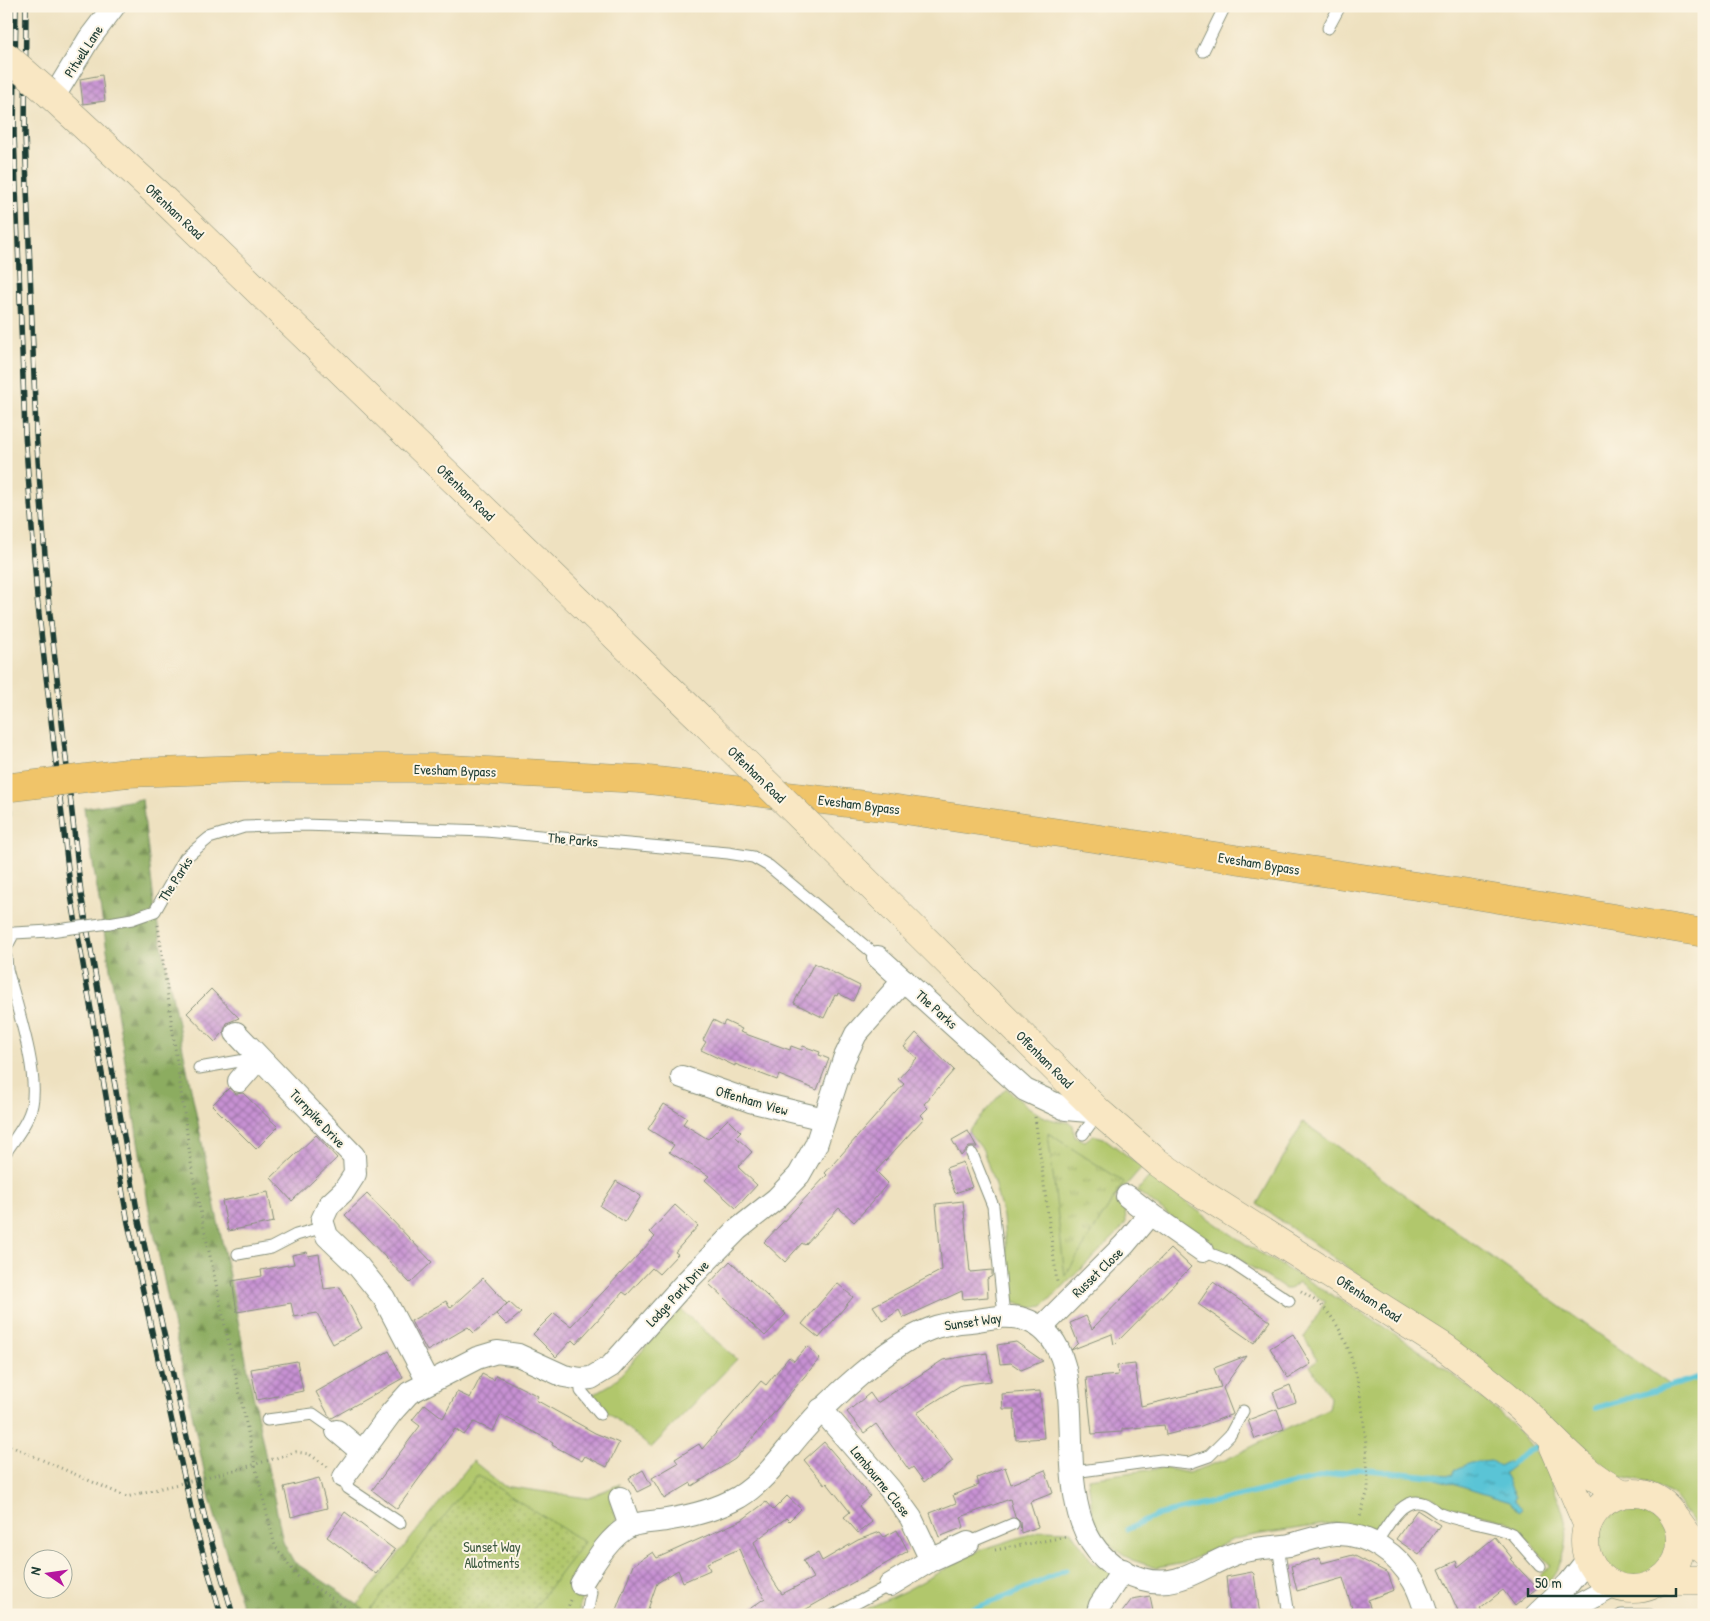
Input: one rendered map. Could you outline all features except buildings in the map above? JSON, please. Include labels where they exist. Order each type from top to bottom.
[{"type":"highway","name":"Evesham Bypass","points":[[9,788],[127,773],[276,768],[433,768],[640,779],[892,808],[1462,893],[1704,933]]},
{"type":"main road","name":"Offenham Road","points":[[6,56],[182,217],[702,720],[1099,1112],[1157,1162],[1195,1189],[1444,1347],[1490,1382],[1583,1468],[1605,1485],[1622,1493]]},
{"type":"main road","name":"Offenham Road","points":[[1550,1437],[1587,1524]]},
{"type":"main road","points":[[1704,1550],[1687,1534],[1668,1507],[1654,1497],[1639,1492],[1622,1493],[1607,1499],[1595,1510],[1587,1524],[1584,1542],[1588,1559],[1603,1580],[1614,1586],[1638,1589],[1661,1580],[1704,1580]]},
{"type":"main road","points":[[1661,1580],[1673,1568],[1680,1553],[1681,1536],[1677,1520]]},
{"type":"street","name":"Pitwell Lane","points":[[49,94],[114,6]]},
{"type":"street","name":"The Parks","points":[[878,957],[1032,1094],[1066,1109],[1099,1112]]},
{"type":"street","name":"Lodge Park Drive","points":[[581,1379],[591,1378],[611,1366],[724,1244],[776,1199],[799,1175],[816,1145],[844,1059],[856,1034],[904,980]]},
{"type":"street","name":"Turnpike Drive","points":[[236,1032],[354,1156],[355,1174],[344,1191],[329,1205],[322,1220],[324,1227]]},
{"type":"street","points":[[239,1081],[260,1058]]},
{"type":"street","name":"Offenham View","points":[[682,1077],[750,1101],[824,1119]]},
{"type":"street","points":[[1128,1196],[1150,1214],[1203,1251]]},
{"type":"street","name":"Russet Close","points":[[1042,1327],[1124,1246],[1150,1214]]},
{"type":"street","points":[[324,1227],[327,1236],[358,1266],[384,1298],[428,1382]]},
{"type":"street","name":"Sunset Way","points":[[630,1526],[700,1514],[741,1496],[765,1476],[821,1409],[867,1369],[929,1329],[953,1323],[1004,1316],[1028,1320],[1042,1327]]},
{"type":"street","points":[[1042,1327],[1052,1337],[1059,1350],[1065,1371],[1076,1504],[1086,1536],[1111,1564],[1148,1580],[1174,1581],[1186,1578],[1238,1552],[1278,1547],[1316,1537],[1337,1534],[1354,1535],[1375,1544],[1403,1565],[1418,1592],[1427,1615]]},
{"type":"street","points":[[344,1477],[409,1393],[477,1358],[497,1352],[518,1355],[564,1376],[581,1379]]},
{"type":"street","name":"Lambourne Close","points":[[821,1409],[890,1489],[911,1518],[931,1560]]},
{"type":"street","points":[[337,1432],[362,1452]]},
{"type":"street","points":[[581,1584],[602,1550],[630,1526],[620,1498]]},
{"type":"street","points":[[890,1585],[931,1560],[968,1543]]},
{"type":"street","points":[[1536,1615],[1569,1583],[1588,1559]]},
{"type":"street","points":[[1098,1615],[1100,1605],[1123,1570]]},
{"type":"street","points":[[1565,1615],[1575,1607],[1614,1586]]},
{"type":"street","points":[[1418,1592],[1422,1615]]},
{"type":"lane","points":[[1203,51],[1225,6]]},
{"type":"lane","points":[[1328,28],[1340,6]]},
{"type":"lane","name":"The Parks","points":[[6,948],[14,933],[50,931],[132,919],[155,911],[186,858],[209,838],[244,827],[304,825],[486,831],[728,853],[753,857],[784,877],[878,957]]},
{"type":"lane","points":[[6,957],[7,969],[28,1056],[33,1090],[32,1106],[6,1152]]},
{"type":"lane","points":[[200,1068],[260,1058]]},
{"type":"lane","points":[[1083,1134],[1099,1112]]},
{"type":"lane","points":[[972,1154],[993,1206],[1004,1316]]},
{"type":"lane","points":[[238,1254],[271,1248],[296,1235],[324,1227]]},
{"type":"lane","points":[[1203,1251],[1229,1261],[1289,1301]]},
{"type":"lane","points":[[581,1379],[581,1391],[600,1414]]},
{"type":"lane","points":[[1074,1472],[1161,1460],[1189,1463],[1210,1456],[1230,1435],[1243,1411]]},
{"type":"lane","points":[[267,1420],[313,1414],[327,1422],[337,1432]]},
{"type":"lane","points":[[344,1477],[348,1488],[400,1523]]},
{"type":"lane","points":[[1375,1544],[1402,1508],[1410,1503],[1419,1503],[1428,1505],[1440,1514],[1512,1534],[1540,1566]]},
{"type":"lane","points":[[968,1543],[1013,1524]]},
{"type":"lane","points":[[1278,1547],[1289,1615]]},
{"type":"lane","points":[[581,1584],[591,1592],[587,1615]]},
{"type":"lane","points":[[834,1615],[890,1585]]},
{"type":"lane","points":[[1621,1615],[1650,1615]]},
{"type":"path","points":[[155,911],[193,1177],[255,1465],[275,1546],[297,1576],[358,1615]]},
{"type":"path","points":[[1032,1094],[1061,1308]]},
{"type":"path","points":[[1289,1301],[1299,1290],[1322,1306],[1337,1326],[1355,1374],[1363,1408],[1368,1490],[1354,1535]]},
{"type":"path","points":[[6,1444],[127,1497],[255,1465],[296,1452],[309,1454],[344,1477]]},
{"type":"path","points":[[968,1543],[974,1554],[1055,1537],[1086,1536]]},
{"type":"green space","points":[[142,799],[155,911],[283,1542],[294,1562],[358,1604],[370,1615],[245,1615],[210,1499],[149,1209],[84,808]]},
{"type":"green space","points":[[6,809],[10,809],[6,872]]},
{"type":"green space","points":[[1006,1088],[1040,1115],[1073,1125],[1075,1137],[1085,1141],[1093,1135],[1104,1138],[1142,1167],[1114,1199],[1125,1210],[1126,1222],[1120,1231],[1043,1306],[1032,1308],[1010,1300],[1003,1217],[983,1150],[968,1131]]},
{"type":"green space","points":[[1303,1122],[1670,1385],[1704,1376],[1704,1538],[1674,1496],[1650,1483],[1607,1474],[1440,1332],[1257,1204]]},
{"type":"green space","points":[[1048,1133],[1124,1182],[1065,1276]]},
{"type":"green space","points":[[1150,1176],[1250,1247],[1409,1343],[1463,1383],[1520,1433],[1535,1450],[1546,1468],[1561,1506],[1566,1529],[1565,1550],[1561,1561],[1547,1584],[1540,1576],[1550,1565],[1515,1526],[1507,1521],[1444,1505],[1431,1497],[1419,1494],[1407,1496],[1396,1503],[1377,1529],[1335,1523],[1261,1534],[1234,1539],[1184,1563],[1157,1568],[1132,1560],[1113,1547],[1104,1538],[1096,1526],[1092,1511],[1088,1478],[1165,1468],[1188,1473],[1225,1460],[1329,1408],[1331,1399],[1310,1366],[1318,1359],[1304,1338],[1325,1302],[1298,1282],[1290,1289],[1285,1289],[1228,1252],[1212,1248],[1137,1191]]},
{"type":"green space","points":[[680,1309],[737,1359],[651,1448],[599,1405],[594,1394],[613,1383]]},
{"type":"green space","name":"Sunset Way Allotments","points":[[473,1461],[504,1486],[587,1498],[620,1484],[610,1500],[617,1518],[615,1526],[590,1550],[568,1586],[582,1596],[578,1615],[370,1615],[358,1604]]},
{"type":"green space","name":"Sunset Way Allotments","points":[[477,1475],[584,1542],[529,1615],[378,1615],[371,1609]]},
{"type":"green space","points":[[1632,1503],[1646,1506],[1659,1514],[1667,1527],[1670,1541],[1667,1555],[1659,1568],[1646,1576],[1632,1579],[1618,1576],[1605,1568],[1597,1555],[1594,1541],[1597,1527],[1605,1514],[1618,1506]]},
{"type":"green space","points":[[1043,1530],[1071,1531],[1093,1563],[1119,1577],[1097,1615],[853,1615],[905,1591],[980,1550]]},
{"type":"water","points":[[1491,1461],[1499,1466],[1509,1461],[1513,1466],[1504,1473],[1516,1496],[1515,1500],[1522,1509],[1518,1512],[1510,1502],[1436,1479],[1436,1474],[1453,1475],[1454,1470],[1471,1463]]},
{"type":"waterway","points":[[1596,1408],[1704,1376]]},
{"type":"waterway","points":[[1506,1467],[1544,1441]]},
{"type":"waterway","points":[[1128,1529],[1158,1515],[1357,1469],[1442,1477]]},
{"type":"waterway","points":[[956,1615],[1008,1596],[1066,1570]]},
{"type":"railway","points":[[16,6],[14,133],[25,433],[37,597],[71,895],[128,1223],[195,1526],[221,1615]]},
{"type":"railway","points":[[26,6],[25,133],[36,432],[48,596],[81,894],[139,1221],[206,1523],[233,1615]]}]
